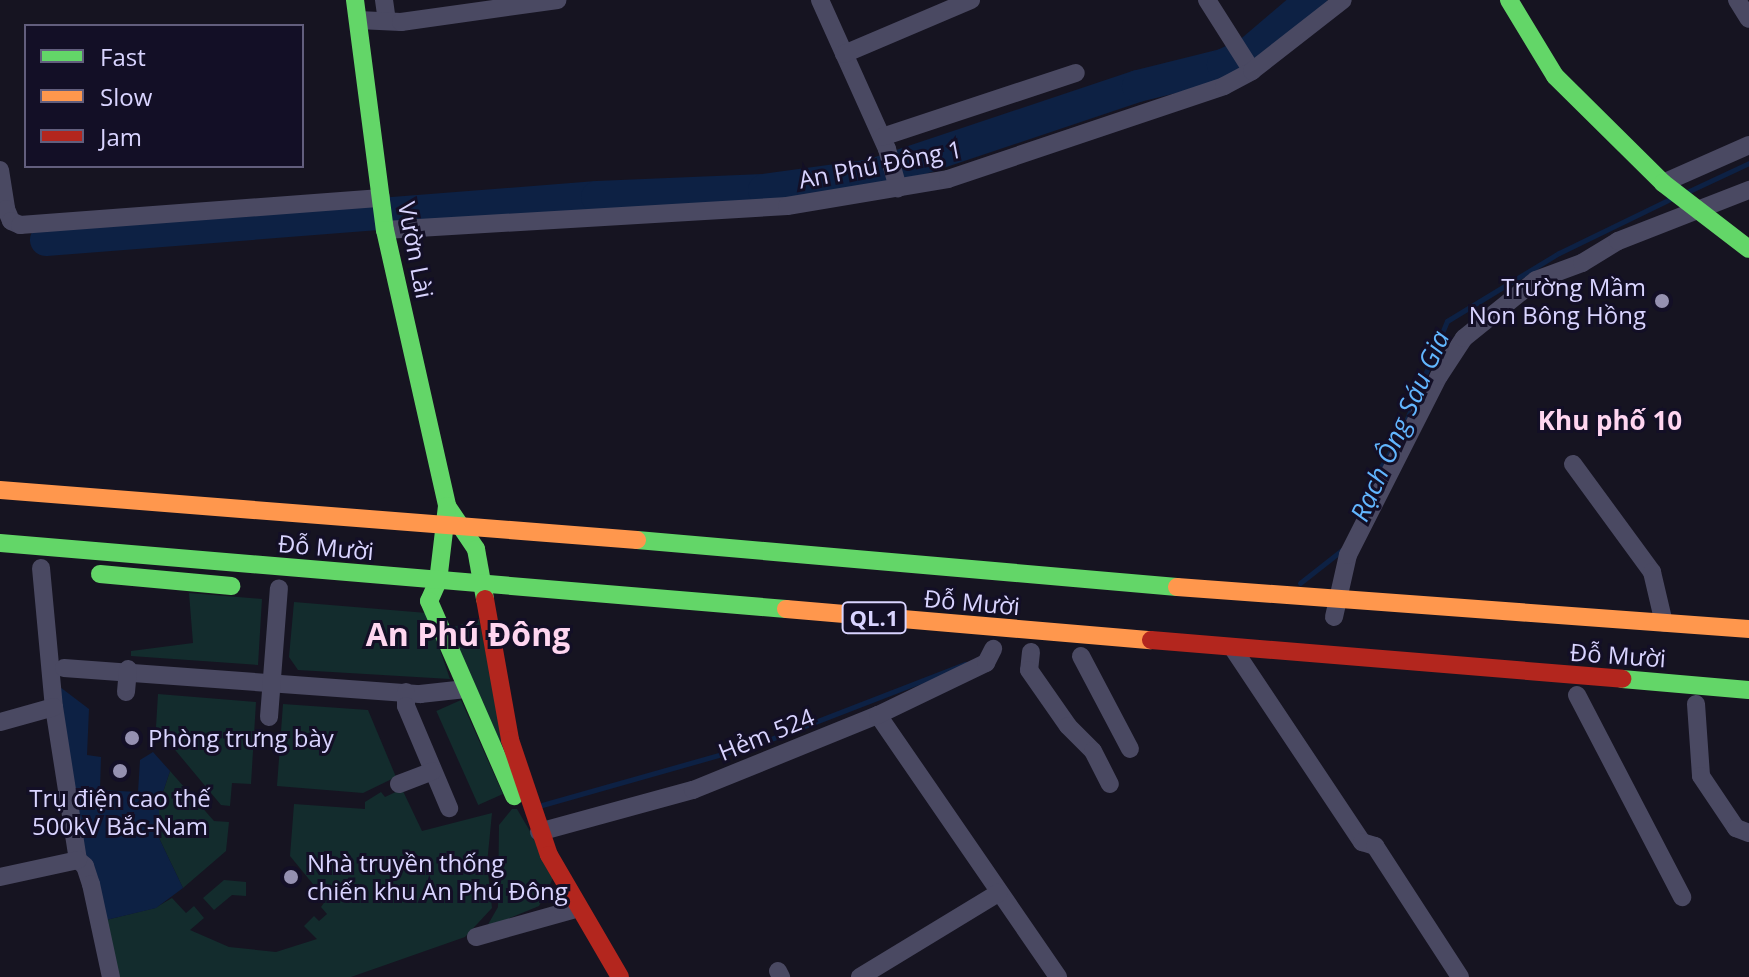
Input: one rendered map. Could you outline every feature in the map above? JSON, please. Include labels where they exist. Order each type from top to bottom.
[{"type":"main road","name":"Vườn Lài","points":[[355,0],[384,214],[447,506],[484,549],[481,583],[470,603],[536,824]]},
{"type":"main road","points":[[1509,0],[1555,76],[1667,186],[1749,249]]},
{"type":"main road","name":"Đỗ Mười","points":[[0,490],[441,525],[1718,647]]},
{"type":"main road","points":[[422,600],[438,581],[431,546],[447,506]]},
{"type":"main road","name":"Đỗ Mười","points":[[0,543],[1234,650],[1749,690]]},
{"type":"main road","points":[[431,546],[484,549]]},
{"type":"main road","points":[[14,567],[272,588]]},
{"type":"main road","name":"Đỗ Mười","points":[[778,573],[1335,608],[1749,629]]},
{"type":"main road","points":[[422,600],[514,607]]},
{"type":"main road","points":[[422,600],[454,651],[466,689],[514,796],[536,824],[579,908],[620,977]]},
{"type":"main road","name":"Đỗ Mười","points":[[986,648],[1111,658]]},
{"type":"main road","name":"Đỗ Mười","points":[[1217,666],[1749,708]]},
{"type":"street","points":[[384,0],[387,21]]},
{"type":"street","points":[[358,20],[387,21],[536,7],[557,0]]},
{"type":"street","points":[[820,0],[884,143],[896,181]]},
{"type":"street","points":[[844,54],[971,0]]},
{"type":"street","points":[[1207,0],[1248,66]]},
{"type":"street","name":"An Phú Đông 1","points":[[0,170],[6,209],[11,221],[20,225],[787,206],[896,181],[948,179],[1224,86],[1343,0]]},
{"type":"street","points":[[1737,0],[1749,19]]},
{"type":"street","points":[[884,143],[1076,73]]},
{"type":"street","points":[[1667,186],[1749,145]]},
{"type":"street","points":[[1335,608],[1348,555],[1439,376],[1464,338],[1536,280],[1692,207],[1749,190]]},
{"type":"street","points":[[1573,464],[1652,572],[1664,623]]},
{"type":"street","points":[[41,568],[54,707],[78,860],[88,875],[111,977]]},
{"type":"street","points":[[269,717],[272,588]]},
{"type":"street","name":"Hẻm 524","points":[[536,824],[693,790],[878,715],[986,663],[986,648]]},
{"type":"street","points":[[1234,650],[1362,842],[1375,846],[1460,977]]},
{"type":"street","points":[[1031,652],[1029,670],[1068,726],[1093,751],[1110,784]]},
{"type":"street","points":[[1081,656],[1130,749]]},
{"type":"street","points":[[64,668],[272,679],[406,692],[466,689]]},
{"type":"street","points":[[126,692],[128,669]]},
{"type":"street","points":[[406,692],[406,706],[449,808]]},
{"type":"street","points":[[1577,695],[1682,897]]},
{"type":"street","points":[[1696,704],[1701,776],[1736,828],[1749,833]]},
{"type":"street","points":[[0,722],[54,707]]},
{"type":"street","points":[[878,715],[1058,977]]},
{"type":"street","points":[[399,784],[433,771]]},
{"type":"street","points":[[0,877],[78,860]]},
{"type":"street","points":[[860,977],[998,893]]},
{"type":"street","points":[[476,937],[579,908]]},
{"type":"green space","points":[[189,593],[262,599],[258,665],[131,656],[131,651],[193,643]]},
{"type":"green space","points":[[294,602],[427,613],[450,679],[298,670],[289,657]]},
{"type":"green space","points":[[479,619],[509,768],[450,628]]},
{"type":"green space","points":[[158,694],[256,702],[251,784],[232,783],[230,806],[221,805],[156,727]]},
{"type":"green space","points":[[461,700],[503,794],[478,805],[436,711]]},
{"type":"green space","points":[[283,704],[368,710],[396,777],[363,793],[277,786]]},
{"type":"green space","points":[[170,771],[214,821],[229,822],[226,851],[183,888],[159,838],[159,804]]},
{"type":"green space","points":[[402,789],[422,831],[492,813],[487,864],[492,908],[465,937],[351,977],[117,977],[102,921],[155,908],[172,898],[186,913],[194,906],[204,918],[190,930],[229,947],[276,952],[317,939],[304,926],[314,916],[319,921],[327,914],[321,907],[326,900],[290,856],[294,804],[365,809],[365,802],[381,792],[385,797]]},
{"type":"green space","points":[[512,809],[517,809],[555,874],[539,906],[486,928],[498,907],[499,825]]},
{"type":"green space","points":[[224,880],[246,882],[246,896],[232,895],[214,910],[203,898]]},
{"type":"water","points":[[60,687],[89,709],[87,755],[101,757],[100,790],[138,792],[140,760],[153,752],[170,771],[159,804],[159,838],[183,888],[156,908],[102,921],[81,848]]},
{"type":"waterway","points":[[46,240],[597,197],[764,190],[872,175],[1138,86],[1223,65],[1249,53],[1311,0]]},
{"type":"waterway","name":"Rạch Ông Sáu Gia","points":[[1687,192],[1749,163]]},
{"type":"waterway","name":"Rạch Ông Sáu Gia","points":[[1402,431],[1447,321],[1559,253],[1670,199]]},
{"type":"waterway","name":"Rạch Ông Sáu Gia","points":[[1358,516],[1368,488],[1395,444]]},
{"type":"waterway","name":"Rạch Ông Sáu Gia","points":[[1300,583],[1342,550]]},
{"type":"waterway","points":[[542,805],[761,743],[965,664]]},
{"type":"traffic: fast","points":[[355,0],[385,230],[447,506],[476,549],[485,599]]},
{"type":"traffic: fast","points":[[1509,0],[1555,76],[1663,183],[1749,249]]},
{"type":"traffic: fast","points":[[447,506],[438,581],[429,601],[514,796]]},
{"type":"traffic: fast","points":[[637,540],[1177,587]]},
{"type":"traffic: fast","points":[[0,543],[786,609]]},
{"type":"traffic: fast","points":[[100,574],[231,586]]},
{"type":"traffic: fast","points":[[1622,679],[1749,690]]},
{"type":"traffic: slow","points":[[0,490],[637,540]]},
{"type":"traffic: slow","points":[[1177,587],[1749,629]]},
{"type":"traffic: slow","points":[[786,609],[1151,640]]},
{"type":"traffic: jam","points":[[485,599],[510,740],[549,855],[620,977]]},
{"type":"traffic: jam","points":[[1151,640],[1622,679]]},
{"type":"place","name":"Trường Mầm Non Bông Hồng","points":[[1662,301]]},
{"type":"place","name":"Phòng trưng bày","points":[[132,738]]},
{"type":"place","name":"Trụ điện cao thế 500kV Bắc-Nam","points":[[120,771]]},
{"type":"place","name":"Nhà truyền thống chiến khu An Phú Đông","points":[[291,877]]},
{"type":"district","name":"Khu phố 10","points":[[1610,421]]},
{"type":"district","name":"An Phú Đông","points":[[468,634]]}]
